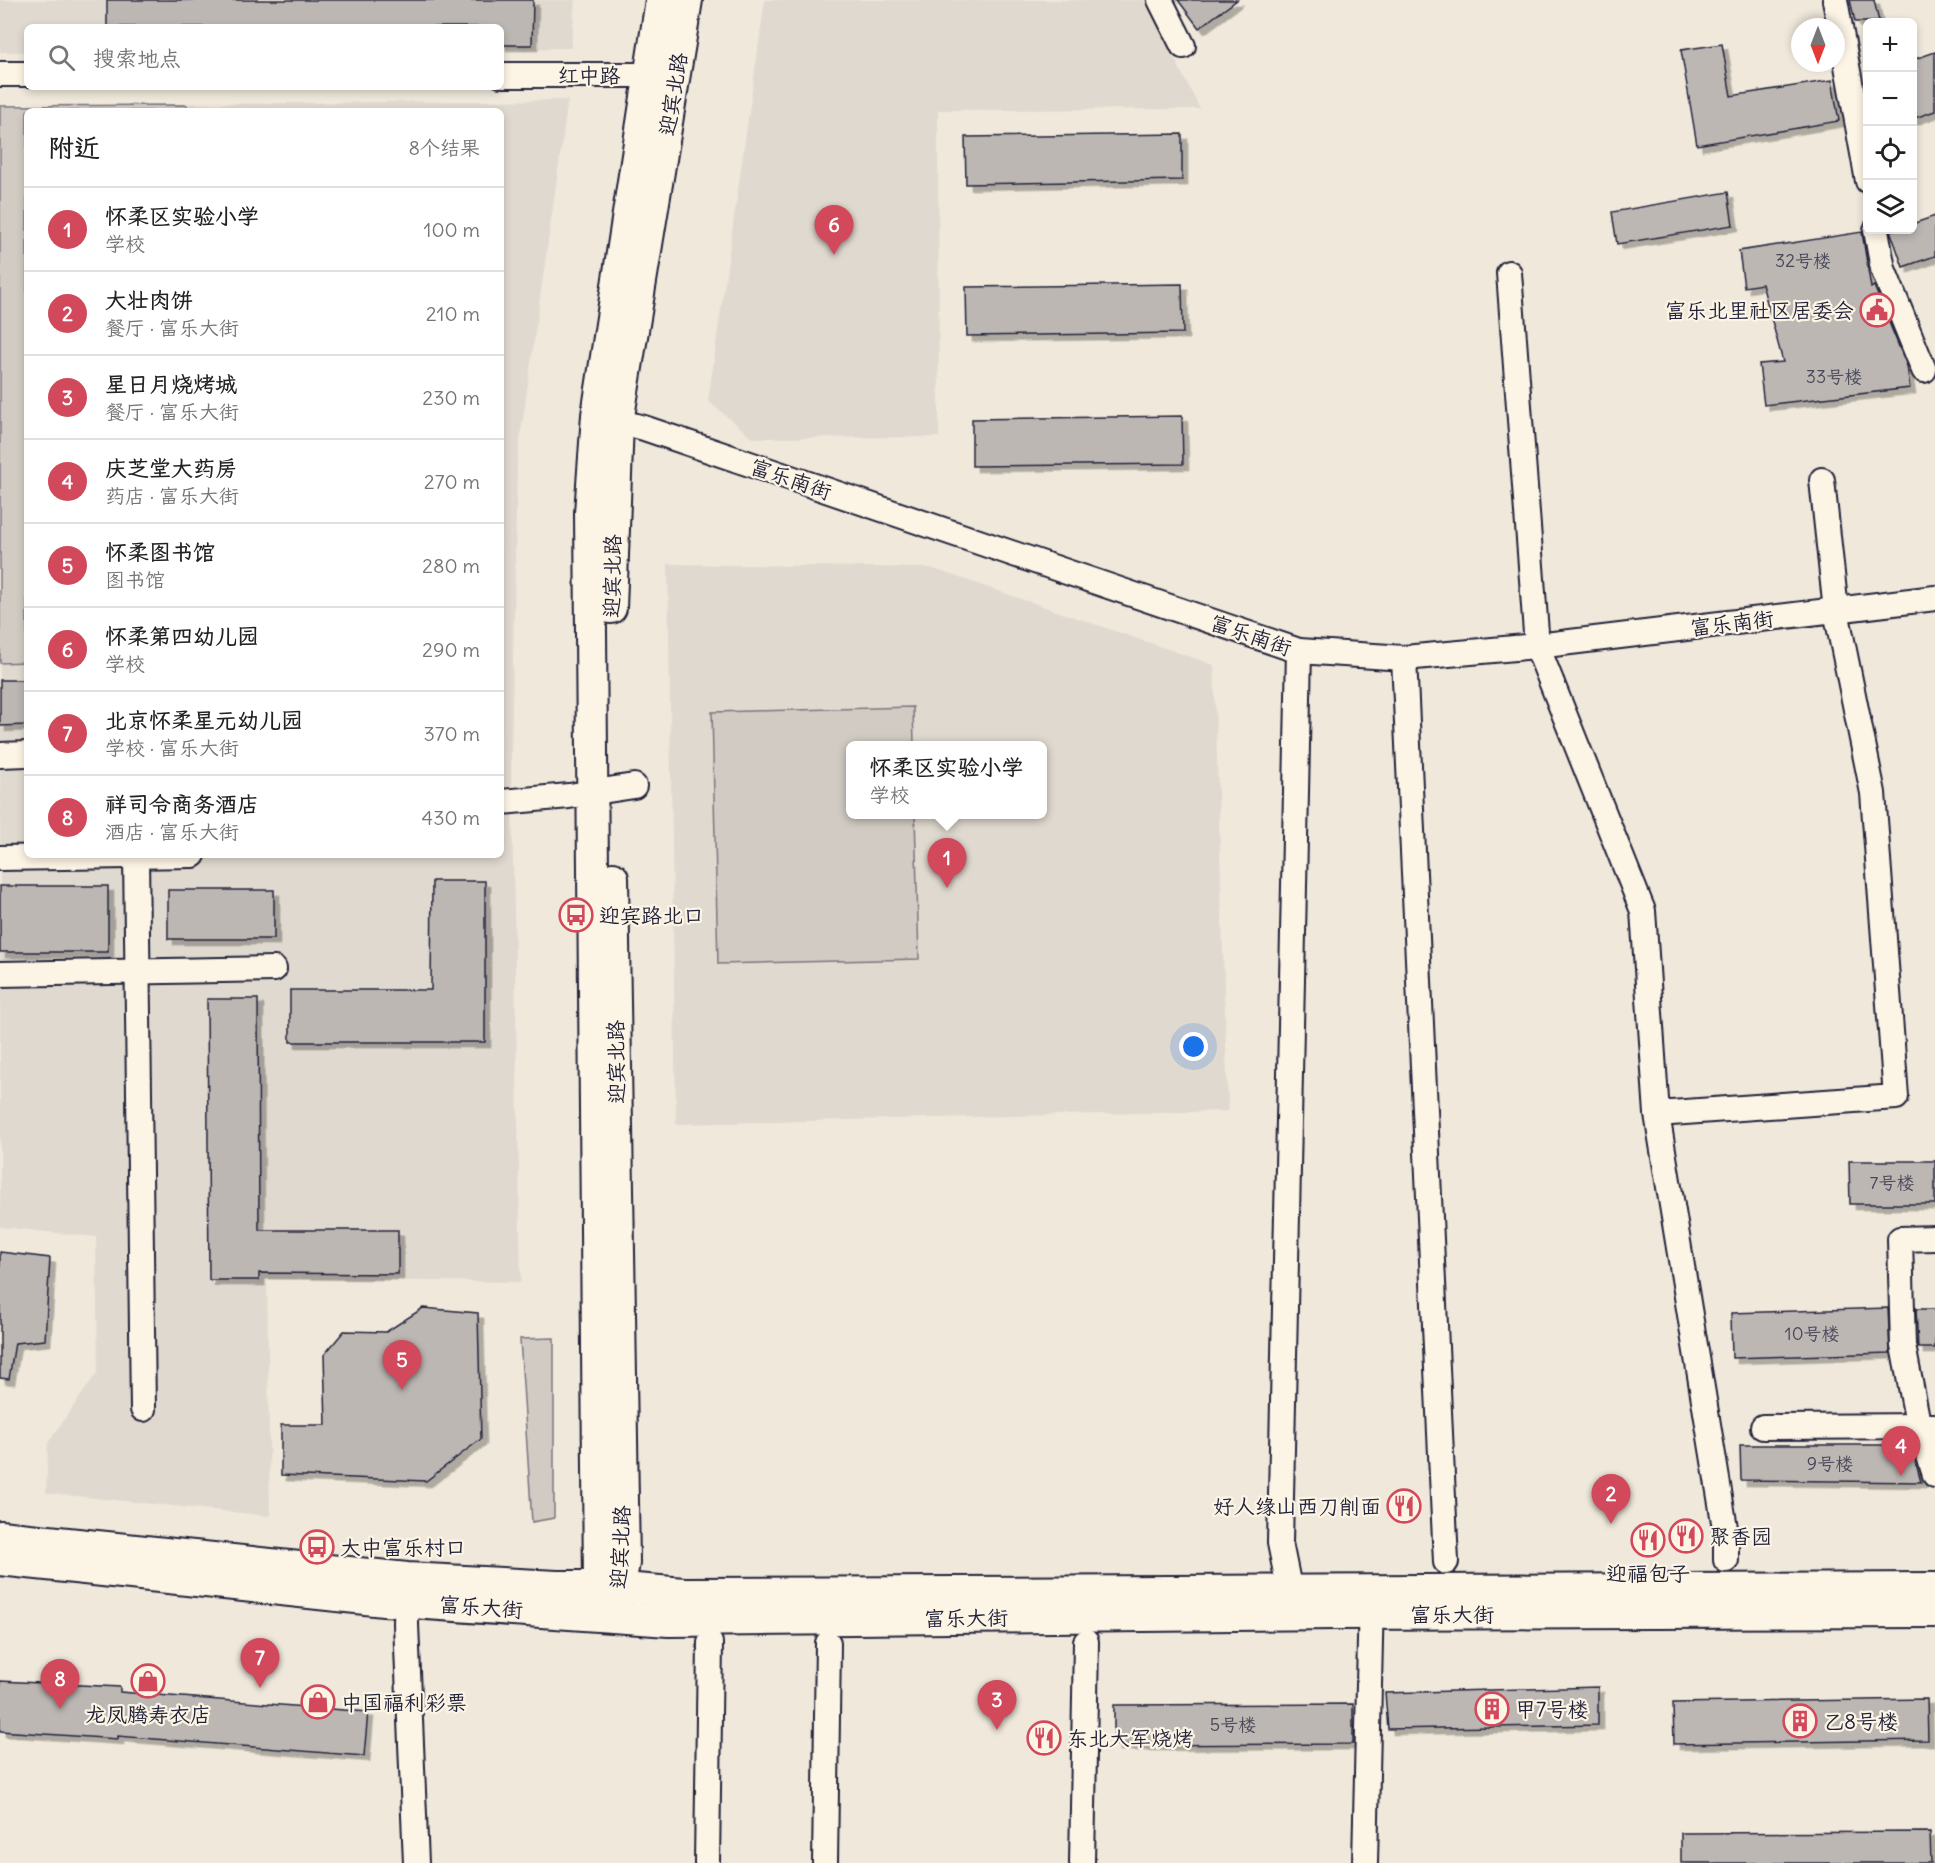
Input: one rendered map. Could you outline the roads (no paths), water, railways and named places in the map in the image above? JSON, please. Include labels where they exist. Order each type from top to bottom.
[{"type":"main road","name":"迎宾北路","points":[[661,0],[664,75]]},
{"type":"main road","name":"迎宾北路","points":[[612,1618],[610,1587],[613,789],[590,513],[664,75],[687,0]]},
{"type":"main road","name":"富乐大街","points":[[0,1536],[612,1618],[681,1621],[1292,1603]]},
{"type":"main road","name":"富乐大街","points":[[0,1560],[406,1590],[557,1586],[610,1587],[684,1593],[1935,1612]]},
{"type":"main road","name":"富乐大街","points":[[1370,1603],[1935,1588]]},
{"type":"street","points":[[1160,0],[1183,46]]},
{"type":"street","points":[[1835,0],[1868,180]]},
{"type":"street","points":[[0,74],[24,74]]},
{"type":"street","name":"红中路","points":[[504,75],[664,75]]},
{"type":"street","points":[[1877,234],[1883,269],[1924,370]]},
{"type":"street","points":[[1509,273],[1537,646],[1643,911],[1657,1114],[1726,1534],[1726,1560]]},
{"type":"street","name":"富乐南街","points":[[607,418],[1299,651],[1404,658],[1537,646],[1935,598]]},
{"type":"street","points":[[1657,1114],[1896,1097],[1873,793],[1836,611],[1822,480]]},
{"type":"street","points":[[1292,1603],[1281,1543],[1299,651]]},
{"type":"street","points":[[1404,658],[1446,1562]]},
{"type":"street","points":[[0,755],[24,754]]},
{"type":"street","points":[[504,802],[569,796],[613,789]]},
{"type":"street","points":[[0,858],[24,858]]},
{"type":"street","points":[[136,858],[143,1409]]},
{"type":"street","points":[[0,974],[274,969]]},
{"type":"street","points":[[1935,1238],[1900,1239],[1903,1346],[1928,1427],[1935,1475]]},
{"type":"street","points":[[1763,1427],[1928,1427]]},
{"type":"street","points":[[406,1590],[416,1863]]},
{"type":"street","points":[[1365,1863],[1370,1603]]},
{"type":"street","points":[[1082,1863],[1086,1642]]},
{"type":"street","points":[[707,1863],[710,1643]]},
{"type":"street","points":[[825,1863],[828,1643]]},
{"type":"place","name":"怀柔第四幼儿园","points":[[834,255]]},
{"type":"place","name":"富乐北里社区居委会","points":[[1877,310]]},
{"type":"place","name":"怀柔区实验小学","points":[[947,888]]},
{"type":"place","name":"迎宾路北口","points":[[576,915]]},
{"type":"place","name":"怀柔图书馆","points":[[402,1390]]},
{"type":"place","name":"庆芝堂大药房","points":[[1901,1476]]},
{"type":"place","name":"好人缘山西刀削面","points":[[1404,1506]]},
{"type":"place","name":"大壮肉饼","points":[[1611,1524]]},
{"type":"place","name":"聚香园","points":[[1686,1536]]},
{"type":"place","name":"迎福包子","points":[[1648,1540]]},
{"type":"place","name":"大中富乐村口","points":[[317,1547]]},
{"type":"place","name":"龙凤腾寿衣店","points":[[148,1681]]},
{"type":"place","name":"北京怀柔星元幼儿园","points":[[260,1688]]},
{"type":"place","name":"中国福利彩票","points":[[318,1702]]},
{"type":"place","name":"祥司令商务酒店","points":[[60,1709]]},
{"type":"place","name":"甲7号楼","points":[[1492,1709]]},
{"type":"place","name":"乙8号楼","points":[[1800,1721]]},
{"type":"place","name":"星日月烧烤城","points":[[997,1730]]},
{"type":"place","name":"东北大军烧烤","points":[[1044,1738]]}]
